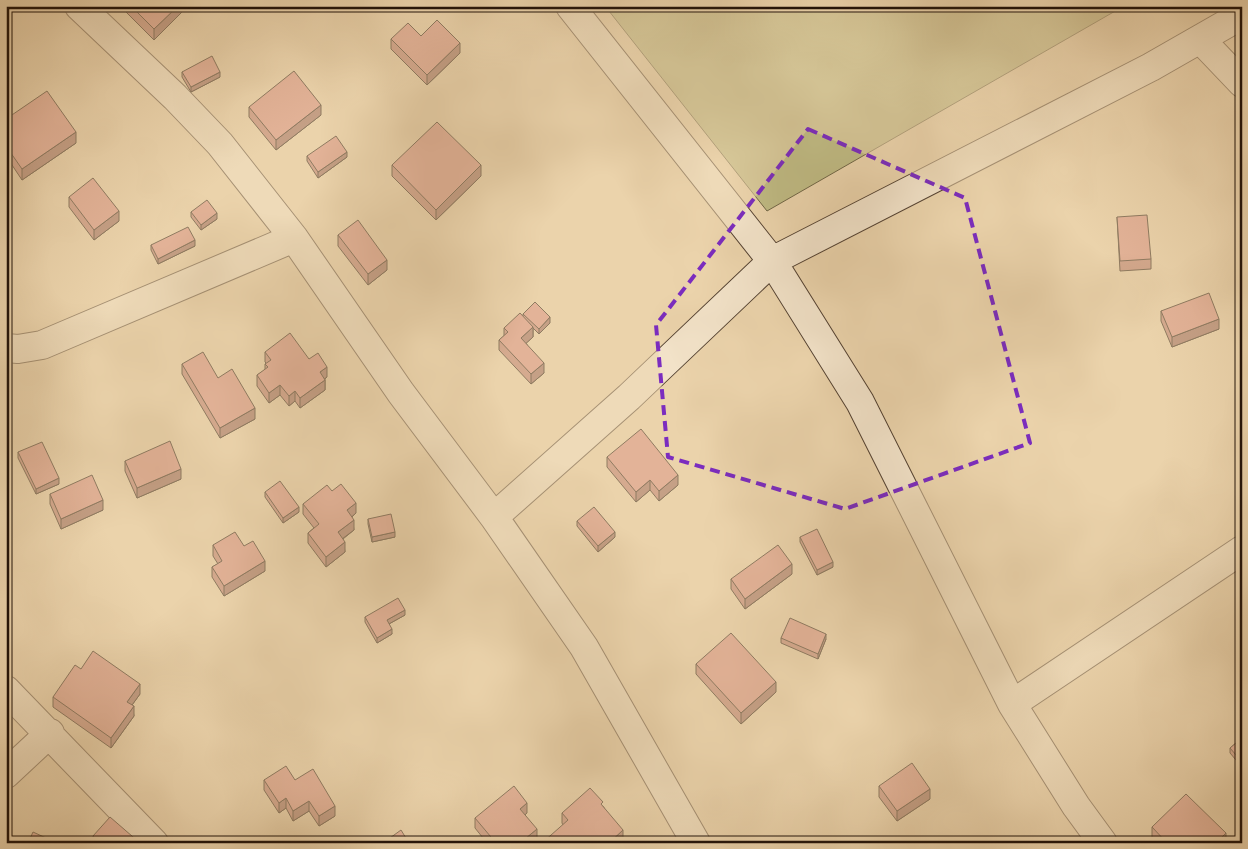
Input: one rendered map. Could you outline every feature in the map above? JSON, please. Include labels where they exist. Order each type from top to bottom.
[{"type":"street","points":[[79,6],[175,97],[213,137],[294,238],[401,393],[494,516],[584,647],[696,843]]},
{"type":"street","points":[[570,6],[772,261],[860,402],[1012,704],[1076,806],[1103,843]]},
{"type":"street","points":[[494,516],[629,397],[772,261],[1201,40],[1242,15]]},
{"type":"street","points":[[1201,40],[1242,83]]},
{"type":"street","points":[[6,348],[42,345],[294,238]]},
{"type":"street","points":[[1012,704],[1242,550]]},
{"type":"street","points":[[6,690],[50,733],[154,843]]},
{"type":"street","points":[[6,774],[50,733]]},
{"type":"highlighted area","points":[[808,129],[965,198],[1030,443],[845,509],[668,457],[656,325]]},
{"type":"shaded area","points":[[605,6],[1124,6],[767,211]]},
{"type":"building","points":[[131,6],[178,6],[154,29]]},
{"type":"building","points":[[437,20],[460,43],[427,75],[391,39],[408,23],[421,36]]},
{"type":"building","points":[[212,56],[220,72],[191,87],[182,72]]},
{"type":"building","points":[[294,71],[321,105],[276,140],[249,107]]},
{"type":"building","points":[[47,91],[76,132],[22,169],[6,146],[6,119]]},
{"type":"building","points":[[437,122],[481,165],[436,210],[392,165]]},
{"type":"building","points":[[336,136],[347,152],[318,172],[307,156]]},
{"type":"building","points":[[93,178],[119,211],[94,230],[69,197]]},
{"type":"building","points":[[207,200],[217,213],[201,225],[191,212]]},
{"type":"building","points":[[1147,215],[1151,259],[1120,261],[1117,217]]},
{"type":"building","points":[[358,220],[387,260],[368,274],[338,235]]},
{"type":"building","points":[[188,227],[195,240],[158,259],[151,245]]},
{"type":"building","points":[[1209,293],[1219,319],[1172,337],[1161,311]]},
{"type":"building","points":[[535,302],[550,317],[539,329],[523,314]]},
{"type":"building","points":[[520,313],[533,327],[521,338],[544,363],[531,374],[499,340],[508,332],[504,328]]},
{"type":"building","points":[[290,333],[309,359],[318,353],[327,367],[320,372],[325,380],[300,398],[295,391],[289,396],[280,385],[269,393],[257,375],[268,367],[265,364],[271,360],[265,352]]},
{"type":"building","points":[[203,352],[218,378],[232,369],[255,408],[220,428],[182,364]]},
{"type":"building","points":[[641,429],[678,475],[659,491],[650,480],[636,492],[607,457]]},
{"type":"building","points":[[170,441],[181,469],[137,488],[125,461]]},
{"type":"building","points":[[42,442],[59,478],[36,489],[18,452]]},
{"type":"building","points":[[92,475],[103,500],[61,519],[50,494]]},
{"type":"building","points":[[280,481],[299,507],[283,518],[265,492]]},
{"type":"building","points":[[341,484],[356,503],[347,510],[354,520],[338,532],[345,542],[326,557],[308,533],[319,524],[303,504],[327,485],[332,491]]},
{"type":"building","points":[[594,507],[615,532],[598,546],[577,521]]},
{"type":"building","points":[[391,514],[395,532],[372,537],[368,519]]},
{"type":"building","points":[[817,529],[833,562],[817,570],[800,537]]},
{"type":"building","points":[[235,532],[244,546],[253,541],[265,561],[224,586],[212,567],[222,561],[213,545]]},
{"type":"building","points":[[778,545],[792,564],[745,599],[731,579]]},
{"type":"building","points":[[398,598],[405,610],[387,620],[392,629],[377,638],[365,617]]},
{"type":"building","points":[[790,618],[826,634],[818,654],[781,638]]},
{"type":"building","points":[[731,633],[776,682],[741,713],[696,664]]},
{"type":"building","points":[[93,651],[140,684],[127,702],[134,706],[111,738],[53,697],[75,665],[81,669]]},
{"type":"building","points":[[1242,738],[1242,762],[1230,748]]},
{"type":"building","points":[[912,763],[930,789],[897,811],[879,786]]},
{"type":"building","points":[[286,766],[295,780],[313,769],[335,806],[319,816],[309,801],[293,811],[286,798],[279,803],[264,780]]},
{"type":"building","points":[[514,786],[527,803],[520,809],[537,829],[520,843],[496,843],[475,818]]},
{"type":"building","points":[[590,788],[603,802],[601,804],[623,830],[609,843],[542,843],[568,820],[562,813]]},
{"type":"building","points":[[1186,794],[1226,833],[1216,843],[1167,843],[1152,827]]},
{"type":"building","points":[[110,817],[140,843],[99,843],[93,836]]},
{"type":"building","points":[[401,830],[409,843],[383,843]]},
{"type":"building","points":[[33,832],[57,843],[28,843]]}]
